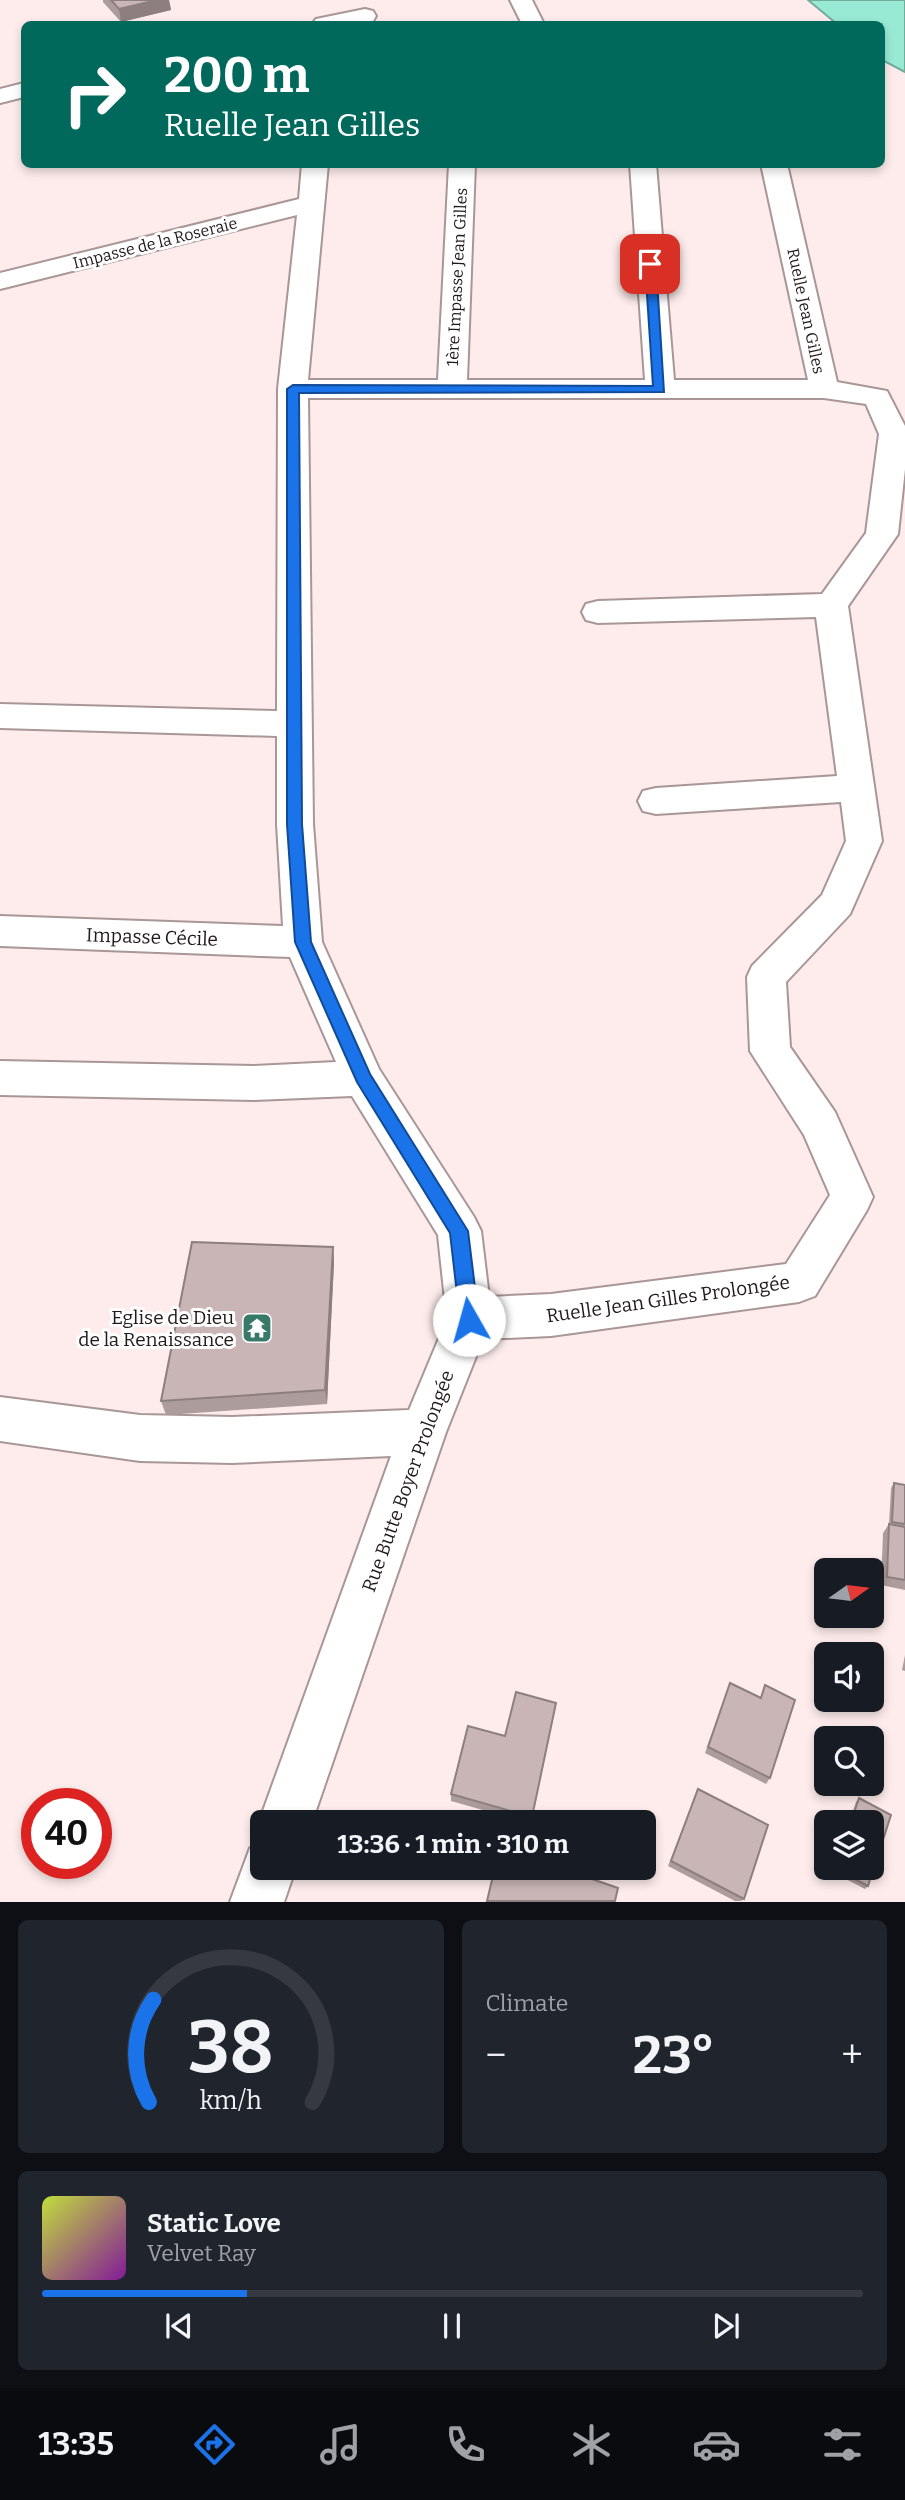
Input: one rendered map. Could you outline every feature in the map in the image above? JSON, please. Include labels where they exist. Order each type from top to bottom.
[{"type":"street","points":[[521,0],[532,21]]},
{"type":"street","points":[[337,21],[366,14]]},
{"type":"street","points":[[0,96],[21,91]]},
{"type":"street","name":"Rue Butte Boyer Prolongée","points":[[289,1810],[423,1432],[469,1320],[459,1231],[363,1077],[303,942],[295,824],[293,389],[315,168]]},
{"type":"street","name":"1ère Impasse Jean Gilles","points":[[452,389],[462,168]]},
{"type":"street","points":[[643,168],[660,389]]},
{"type":"street","name":"Ruelle Jean Gilles","points":[[293,389],[824,389],[775,168]]},
{"type":"street","name":"Impasse de la Roseraie","points":[[0,281],[311,204]]},
{"type":"street","points":[[598,612],[831,605],[882,534],[894,434],[877,397],[824,389]]},
{"type":"street","name":"Ruelle Jean Gilles Prolongée","points":[[469,1320],[551,1315],[799,1282],[852,1197],[820,1125],[770,1051],[766,976],[837,904],[864,841],[831,605]]},
{"type":"street","points":[[0,716],[296,724]]},
{"type":"street","points":[[656,801],[856,788]]},
{"type":"street","name":"Impasse Cécile","points":[[0,931],[303,942]]},
{"type":"street","points":[[0,1077],[254,1083],[363,1077]]},
{"type":"street","points":[[0,1419],[140,1438],[232,1440],[423,1432]]},
{"type":"street","points":[[257,1902],[265,1880]]},
{"type":"shaded area","points":[[808,0],[905,0],[905,72],[885,62],[885,21],[833,21]]},
{"type":"building","points":[[111,0],[157,0],[119,9]]},
{"type":"building","points":[[192,1242],[333,1247],[325,1390],[161,1401]]},
{"type":"building","points":[[894,1483],[905,1485],[905,1524],[892,1522]]},
{"type":"building","points":[[889,1524],[905,1527],[905,1580],[887,1577]]},
{"type":"building","points":[[730,1683],[761,1698],[765,1685],[795,1700],[770,1778],[708,1747]]},
{"type":"building","points":[[516,1692],[556,1703],[533,1810],[507,1810],[451,1794],[468,1726],[505,1736]]},
{"type":"building","points":[[698,1789],[768,1825],[744,1899],[671,1861]]},
{"type":"building","points":[[859,1798],[882,1810],[855,1810]]},
{"type":"building","points":[[884,1811],[891,1815],[884,1837]]},
{"type":"building","points":[[492,1880],[595,1880],[618,1888],[615,1901],[487,1901]]},
{"type":"building","points":[[856,1880],[870,1880],[868,1886]]},
{"type":"place","name":"Eglise de Dieu de la Renaissance","points":[[257,1328]]},
{"type":"route","points":[[469,1320],[459,1231],[363,1077],[303,942],[295,824],[293,389],[660,389],[650,264]]}]
